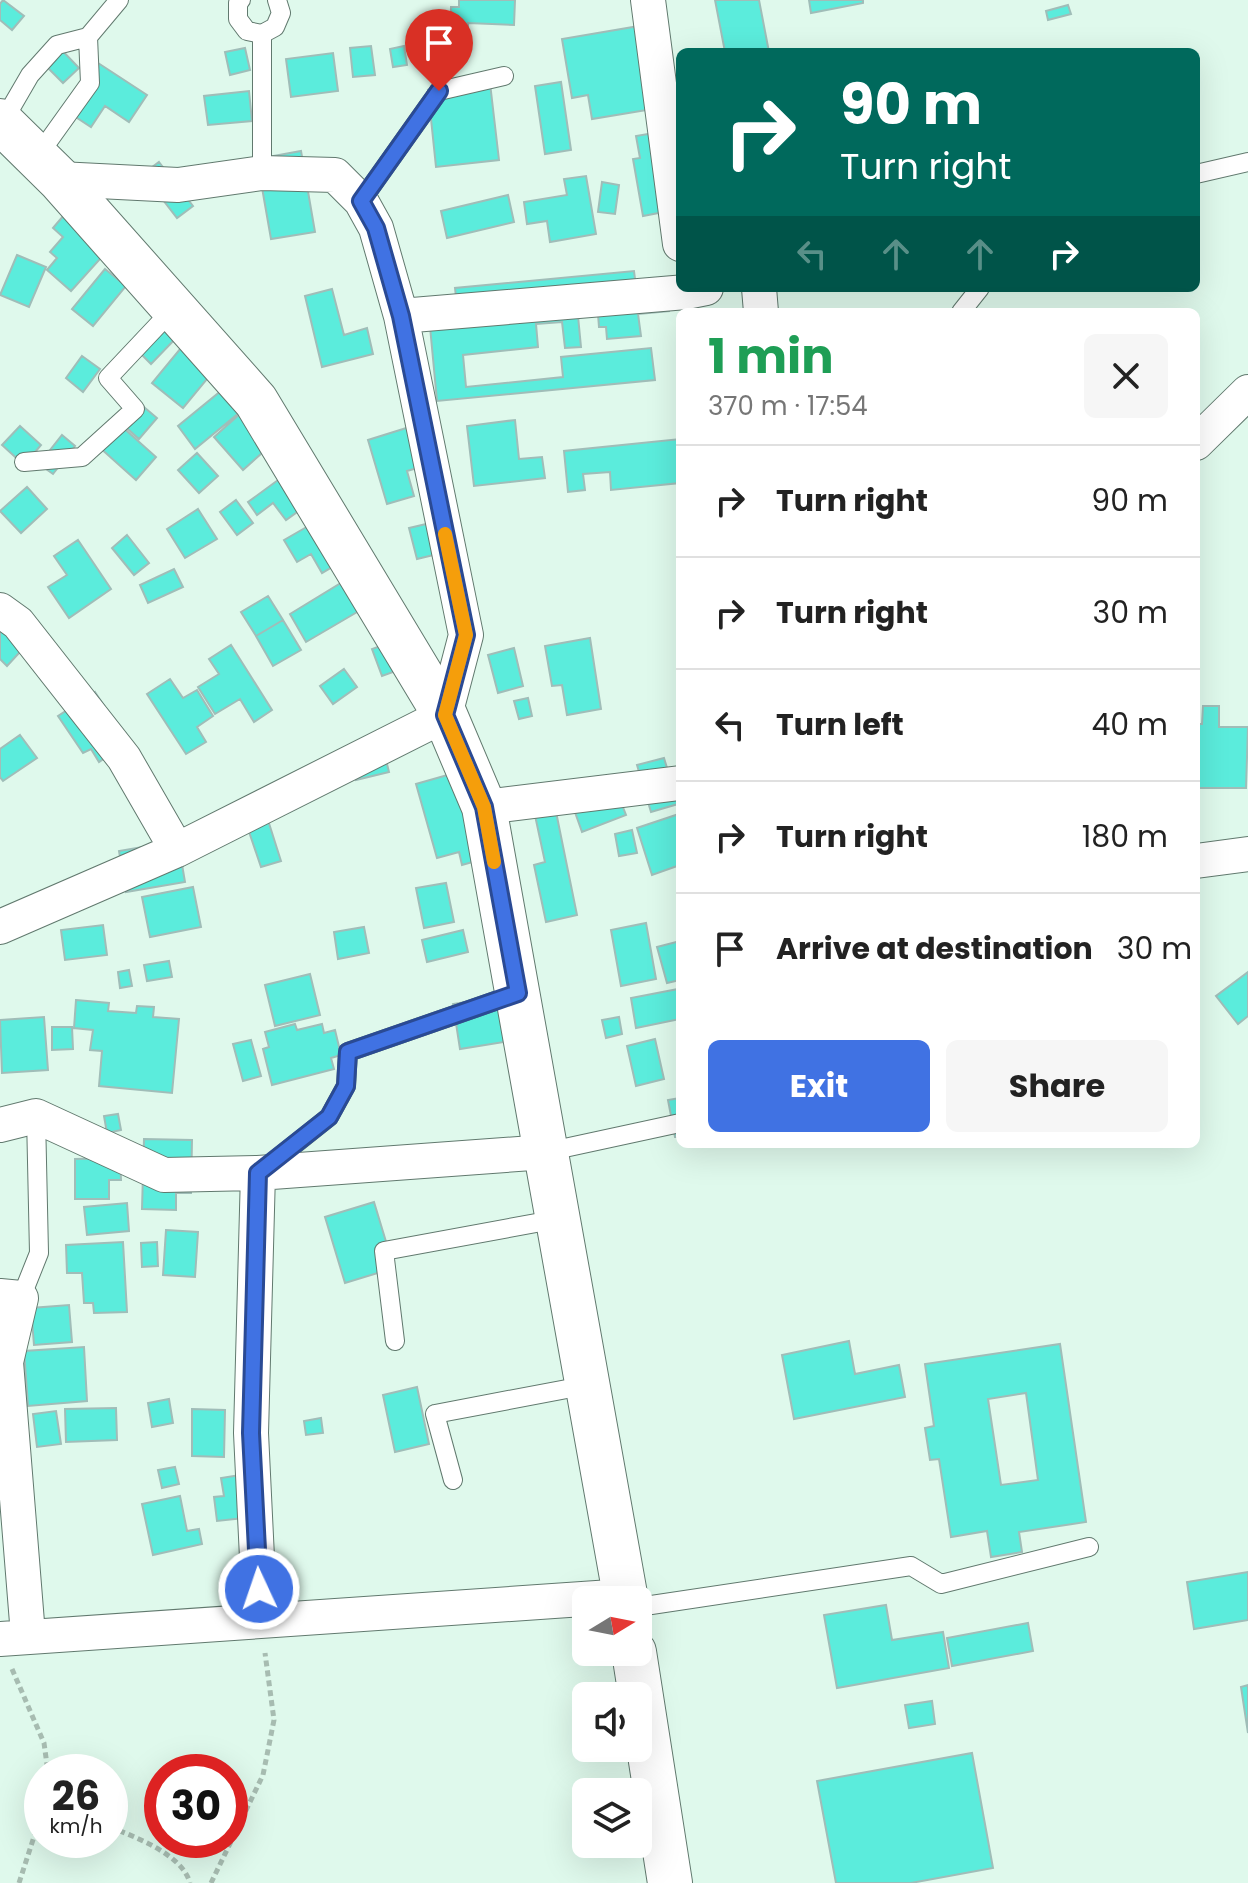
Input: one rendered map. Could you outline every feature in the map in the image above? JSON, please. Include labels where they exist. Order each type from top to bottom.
[{"type":"main road","points":[[16,140],[174,308],[256,401],[445,715],[484,807],[627,1586]]},
{"type":"main road","points":[[636,1666],[670,1883]]},
{"type":"street","points":[[648,0],[676,214]]},
{"type":"street","points":[[0,927],[177,850],[445,715],[466,635],[401,316],[376,228],[361,201],[335,175],[262,173],[178,185],[16,140]]},
{"type":"street","points":[[401,316],[676,291]]},
{"type":"street","points":[[1200,439],[1248,392]]},
{"type":"street","points":[[0,610],[18,623],[124,758],[177,850]]},
{"type":"street","points":[[484,807],[676,783]]},
{"type":"street","points":[[1200,860],[1248,854]]},
{"type":"street","points":[[0,1125],[36,1116],[164,1175],[258,1173],[546,1152]]},
{"type":"street","points":[[258,1173],[251,1433],[260,1620]]},
{"type":"street","points":[[10,1297],[6,1362],[11,1644],[260,1620],[572,1604]]},
{"type":"lane","points":[[16,140],[30,75],[57,45],[88,37],[119,0]]},
{"type":"lane","points":[[241,0],[238,3],[238,19],[247,31],[262,34],[275,27],[281,13],[277,0]]},
{"type":"lane","points":[[262,34],[262,173]]},
{"type":"lane","points":[[16,140],[90,83],[88,37]]},
{"type":"lane","points":[[361,201],[439,91],[504,76]]},
{"type":"lane","points":[[1200,173],[1248,162]]},
{"type":"lane","points":[[964,308],[977,292]]},
{"type":"lane","points":[[24,462],[82,457],[135,409],[108,378],[174,308]]},
{"type":"lane","points":[[258,1173],[329,1117],[346,1086],[348,1052],[518,993]]},
{"type":"lane","points":[[10,1297],[39,1253],[36,1116]]},
{"type":"lane","points":[[546,1152],[676,1124]]},
{"type":"lane","points":[[395,1341],[384,1251],[558,1219]]},
{"type":"lane","points":[[453,1480],[435,1414],[588,1385]]},
{"type":"lane","points":[[652,1598],[911,1566],[941,1584],[1089,1547]]},
{"type":"path","points":[[211,1883],[263,1775],[274,1720],[260,1620]]},
{"type":"path","points":[[11,1644],[46,1754]]},
{"type":"path","points":[[128,1834],[154,1845],[188,1875],[190,1883]]},
{"type":"path","points":[[19,1883],[27,1858]]},
{"type":"building","points":[[3,0],[24,16],[12,30],[0,20]]},
{"type":"building","points":[[459,0],[515,0],[514,25],[468,23],[468,43],[450,42],[451,7],[459,7]]},
{"type":"building","points":[[715,0],[759,0],[768,48],[724,48]]},
{"type":"building","points":[[809,0],[863,0],[863,3],[811,13]]},
{"type":"building","points":[[1068,5],[1071,14],[1048,20],[1046,11]]},
{"type":"building","points":[[645,25],[659,108],[592,119],[588,95],[572,98],[562,39]]},
{"type":"building","points":[[54,42],[79,68],[63,83],[38,58]]},
{"type":"building","points":[[371,46],[375,75],[353,77],[350,48]]},
{"type":"building","points":[[404,46],[407,65],[393,67],[390,49]]},
{"type":"building","points":[[245,48],[250,70],[230,75],[225,52]]},
{"type":"building","points":[[333,53],[338,91],[291,97],[286,59]]},
{"type":"building","points":[[95,61],[147,95],[129,122],[105,106],[91,127],[71,114]]},
{"type":"building","points":[[561,82],[571,150],[545,154],[535,86]]},
{"type":"building","points":[[490,83],[499,160],[436,167],[428,90]]},
{"type":"building","points":[[249,91],[252,121],[208,125],[204,96]]},
{"type":"building","points":[[660,132],[674,210],[643,216],[633,159],[640,158],[636,136]]},
{"type":"building","points":[[301,151],[315,232],[271,239],[257,159]]},
{"type":"building","points":[[159,162],[193,206],[177,218],[143,174]]},
{"type":"building","points":[[586,176],[596,234],[550,242],[547,221],[527,224],[524,202],[567,195],[564,179]]},
{"type":"building","points":[[602,182],[619,185],[615,214],[598,212]]},
{"type":"building","points":[[508,195],[514,222],[447,238],[441,211]]},
{"type":"building","points":[[76,201],[118,239],[71,291],[47,270],[57,258],[50,252],[63,237],[53,228]]},
{"type":"building","points":[[17,255],[46,267],[29,307],[0,295]]},
{"type":"building","points":[[105,269],[126,286],[93,326],[72,309]]},
{"type":"building","points":[[634,271],[636,287],[666,285],[669,311],[638,314],[641,336],[607,339],[606,327],[599,327],[598,314],[578,316],[581,347],[565,348],[562,322],[536,324],[538,347],[463,355],[466,387],[563,377],[561,357],[651,348],[655,380],[437,401],[429,316],[458,314],[455,288]]},
{"type":"building","points":[[332,289],[344,335],[367,328],[373,354],[322,367],[305,296]]},
{"type":"building","points":[[160,319],[178,336],[151,364],[134,347]]},
{"type":"building","points":[[181,348],[212,373],[183,408],[152,383]]},
{"type":"building","points":[[82,356],[100,369],[83,392],[66,378]]},
{"type":"building","points":[[227,386],[245,408],[195,449],[178,426]]},
{"type":"building","points":[[138,402],[157,418],[139,439],[120,422]]},
{"type":"building","points":[[251,404],[281,436],[243,470],[214,437]]},
{"type":"building","points":[[515,420],[519,459],[542,457],[545,478],[474,486],[467,426]]},
{"type":"building","points":[[119,424],[156,457],[136,480],[99,447]]},
{"type":"building","points":[[419,424],[431,464],[407,471],[414,496],[387,504],[368,440]]},
{"type":"building","points":[[20,426],[41,445],[24,465],[2,445]]},
{"type":"building","points":[[62,435],[75,446],[53,474],[39,464]]},
{"type":"building","points":[[676,439],[676,483],[611,490],[610,472],[583,474],[585,490],[568,492],[564,451]]},
{"type":"building","points":[[197,453],[218,476],[199,493],[178,470]]},
{"type":"building","points":[[296,467],[307,505],[286,520],[273,503],[257,515],[248,502]]},
{"type":"building","points":[[27,487],[47,509],[21,533],[0,511]]},
{"type":"building","points":[[236,500],[253,523],[237,535],[220,512]]},
{"type":"building","points":[[198,509],[217,539],[185,558],[167,529]]},
{"type":"building","points":[[324,517],[349,557],[322,573],[311,554],[297,562],[284,540]]},
{"type":"building","points":[[439,521],[446,552],[417,559],[409,528]]},
{"type":"building","points":[[127,535],[149,563],[134,575],[112,548]]},
{"type":"building","points":[[78,540],[111,589],[69,618],[48,587],[67,575],[54,556]]},
{"type":"building","points":[[174,569],[183,587],[148,603],[140,585]]},
{"type":"building","points":[[359,572],[376,601],[306,642],[290,614]]},
{"type":"building","points":[[268,596],[283,620],[256,636],[241,612]]},
{"type":"building","points":[[0,611],[30,641],[7,666],[0,659]]},
{"type":"building","points":[[283,620],[301,650],[273,666],[256,636]]},
{"type":"building","points":[[590,638],[601,709],[567,715],[562,685],[552,686],[545,646]]},
{"type":"building","points":[[397,640],[407,667],[382,676],[372,649]]},
{"type":"building","points":[[231,645],[272,710],[254,722],[240,699],[215,714],[198,687],[219,674],[209,659]]},
{"type":"building","points":[[514,648],[523,686],[498,693],[488,655]]},
{"type":"building","points":[[344,669],[357,687],[333,704],[320,686]]},
{"type":"building","points":[[170,679],[183,698],[197,690],[213,716],[197,727],[206,742],[186,754],[147,694]]},
{"type":"building","points":[[95,692],[128,742],[99,762],[91,749],[83,753],[58,716]]},
{"type":"building","points":[[528,698],[532,716],[519,719],[514,701]]},
{"type":"building","points":[[1203,706],[1219,706],[1219,727],[1248,727],[1246,788],[1200,788]]},
{"type":"building","points":[[20,735],[37,758],[3,781],[0,777],[0,749]]},
{"type":"building","points":[[382,744],[389,772],[356,780],[349,751]]},
{"type":"building","points":[[664,758],[676,805],[651,812],[637,765]]},
{"type":"building","points":[[458,772],[483,859],[462,865],[459,852],[437,858],[416,784]]},
{"type":"building","points":[[613,782],[626,815],[582,832],[570,798]]},
{"type":"building","points":[[554,802],[577,915],[546,922],[534,865],[545,862],[533,806]]},
{"type":"building","points":[[676,815],[676,866],[652,875],[637,828]]},
{"type":"building","points":[[267,817],[281,861],[261,867],[246,823]]},
{"type":"building","points":[[632,830],[637,853],[619,856],[615,834]]},
{"type":"building","points":[[178,841],[185,882],[126,892],[119,851]]},
{"type":"building","points":[[446,883],[454,922],[424,928],[416,888]]},
{"type":"building","points":[[193,887],[201,927],[150,937],[142,897]]},
{"type":"building","points":[[646,923],[656,979],[621,986],[611,930]]},
{"type":"building","points":[[103,925],[107,955],[65,960],[61,930]]},
{"type":"building","points":[[364,927],[369,953],[338,959],[334,932]]},
{"type":"building","points":[[463,930],[468,952],[427,962],[422,940]]},
{"type":"building","points":[[676,942],[676,981],[667,983],[657,947]]},
{"type":"building","points":[[169,961],[172,977],[147,981],[144,965]]},
{"type":"building","points":[[129,970],[132,986],[120,988],[118,972]]},
{"type":"building","points":[[1248,972],[1248,1016],[1238,1024],[1216,996]]},
{"type":"building","points":[[310,974],[320,1015],[275,1026],[265,985]]},
{"type":"building","points":[[676,989],[676,1020],[636,1028],[631,998]]},
{"type":"building","points":[[497,997],[504,1042],[460,1049],[453,1004]]},
{"type":"building","points":[[76,1000],[109,1003],[108,1011],[136,1013],[137,1006],[154,1007],[153,1017],[179,1019],[172,1093],[99,1086],[102,1051],[90,1050],[93,1030],[74,1028]]},
{"type":"building","points":[[44,1017],[48,1070],[2,1073],[0,1020]]},
{"type":"building","points":[[619,1017],[622,1034],[606,1038],[602,1020]]},
{"type":"building","points":[[295,1024],[297,1030],[322,1024],[324,1033],[335,1030],[341,1055],[331,1058],[334,1069],[272,1085],[263,1049],[269,1047],[265,1032]]},
{"type":"building","points":[[52,1027],[72,1027],[73,1049],[52,1050]]},
{"type":"building","points":[[655,1039],[664,1079],[636,1086],[627,1046]]},
{"type":"building","points":[[251,1040],[261,1076],[243,1081],[233,1044]]},
{"type":"building","points":[[676,1099],[676,1137],[675,1137],[668,1100]]},
{"type":"building","points":[[118,1114],[121,1130],[107,1133],[104,1116]]},
{"type":"building","points":[[144,1139],[192,1140],[191,1193],[176,1193],[176,1210],[142,1209]]},
{"type":"building","points":[[120,1158],[121,1180],[109,1180],[109,1199],[75,1199],[75,1159]]},
{"type":"building","points":[[374,1202],[394,1268],[345,1283],[325,1217]]},
{"type":"building","points":[[127,1203],[129,1231],[87,1235],[84,1207]]},
{"type":"building","points":[[166,1230],[198,1232],[195,1277],[163,1275]]},
{"type":"building","points":[[123,1242],[127,1312],[94,1313],[93,1303],[84,1303],[82,1273],[67,1273],[66,1245]]},
{"type":"building","points":[[157,1242],[158,1266],[142,1267],[141,1243]]},
{"type":"building","points":[[69,1305],[72,1342],[34,1345],[31,1308]]},
{"type":"building","points":[[849,1341],[855,1374],[899,1365],[905,1397],[794,1419],[782,1355]]},
{"type":"building","points":[[1060,1344],[1086,1522],[1019,1532],[1022,1552],[991,1557],[987,1531],[951,1537],[939,1459],[930,1460],[925,1428],[934,1426],[925,1364]],"holes":[[[1026,1393],[1038,1480],[1001,1485],[988,1399]]]},
{"type":"building","points":[[84,1347],[87,1401],[28,1406],[24,1351]]},
{"type":"building","points":[[417,1387],[429,1444],[395,1452],[383,1395]]},
{"type":"building","points":[[169,1399],[173,1423],[152,1427],[148,1403]]},
{"type":"building","points":[[116,1408],[117,1440],[66,1442],[65,1409]]},
{"type":"building","points":[[192,1409],[225,1410],[224,1457],[192,1456]]},
{"type":"building","points":[[56,1411],[61,1444],[37,1447],[33,1414]]},
{"type":"building","points":[[321,1418],[323,1433],[306,1435],[304,1421]]},
{"type":"building","points":[[175,1467],[179,1484],[162,1488],[158,1470]]},
{"type":"building","points":[[247,1474],[253,1517],[217,1521],[214,1497],[224,1496],[221,1478]]},
{"type":"building","points":[[180,1496],[187,1531],[199,1529],[202,1544],[153,1555],[142,1504]]},
{"type":"building","points":[[1248,1572],[1248,1620],[1194,1629],[1187,1582]]},
{"type":"building","points":[[886,1605],[892,1640],[943,1632],[949,1668],[837,1688],[824,1615]]},
{"type":"building","points":[[1028,1623],[1033,1651],[952,1666],[947,1638]]},
{"type":"building","points":[[1248,1685],[1248,1733],[1241,1687]]},
{"type":"building","points":[[932,1701],[935,1724],[909,1728],[905,1705]]},
{"type":"building","points":[[972,1753],[993,1868],[911,1883],[836,1883],[817,1781]]},
{"type":"slow traffic","points":[[445,534],[466,635],[445,715],[484,807],[494,862]]},
{"type":"route","points":[[259,1589],[251,1433],[258,1173],[329,1117],[346,1086],[348,1052],[518,993],[484,807],[445,715],[466,635],[401,316],[376,228],[361,201],[439,91]]}]
